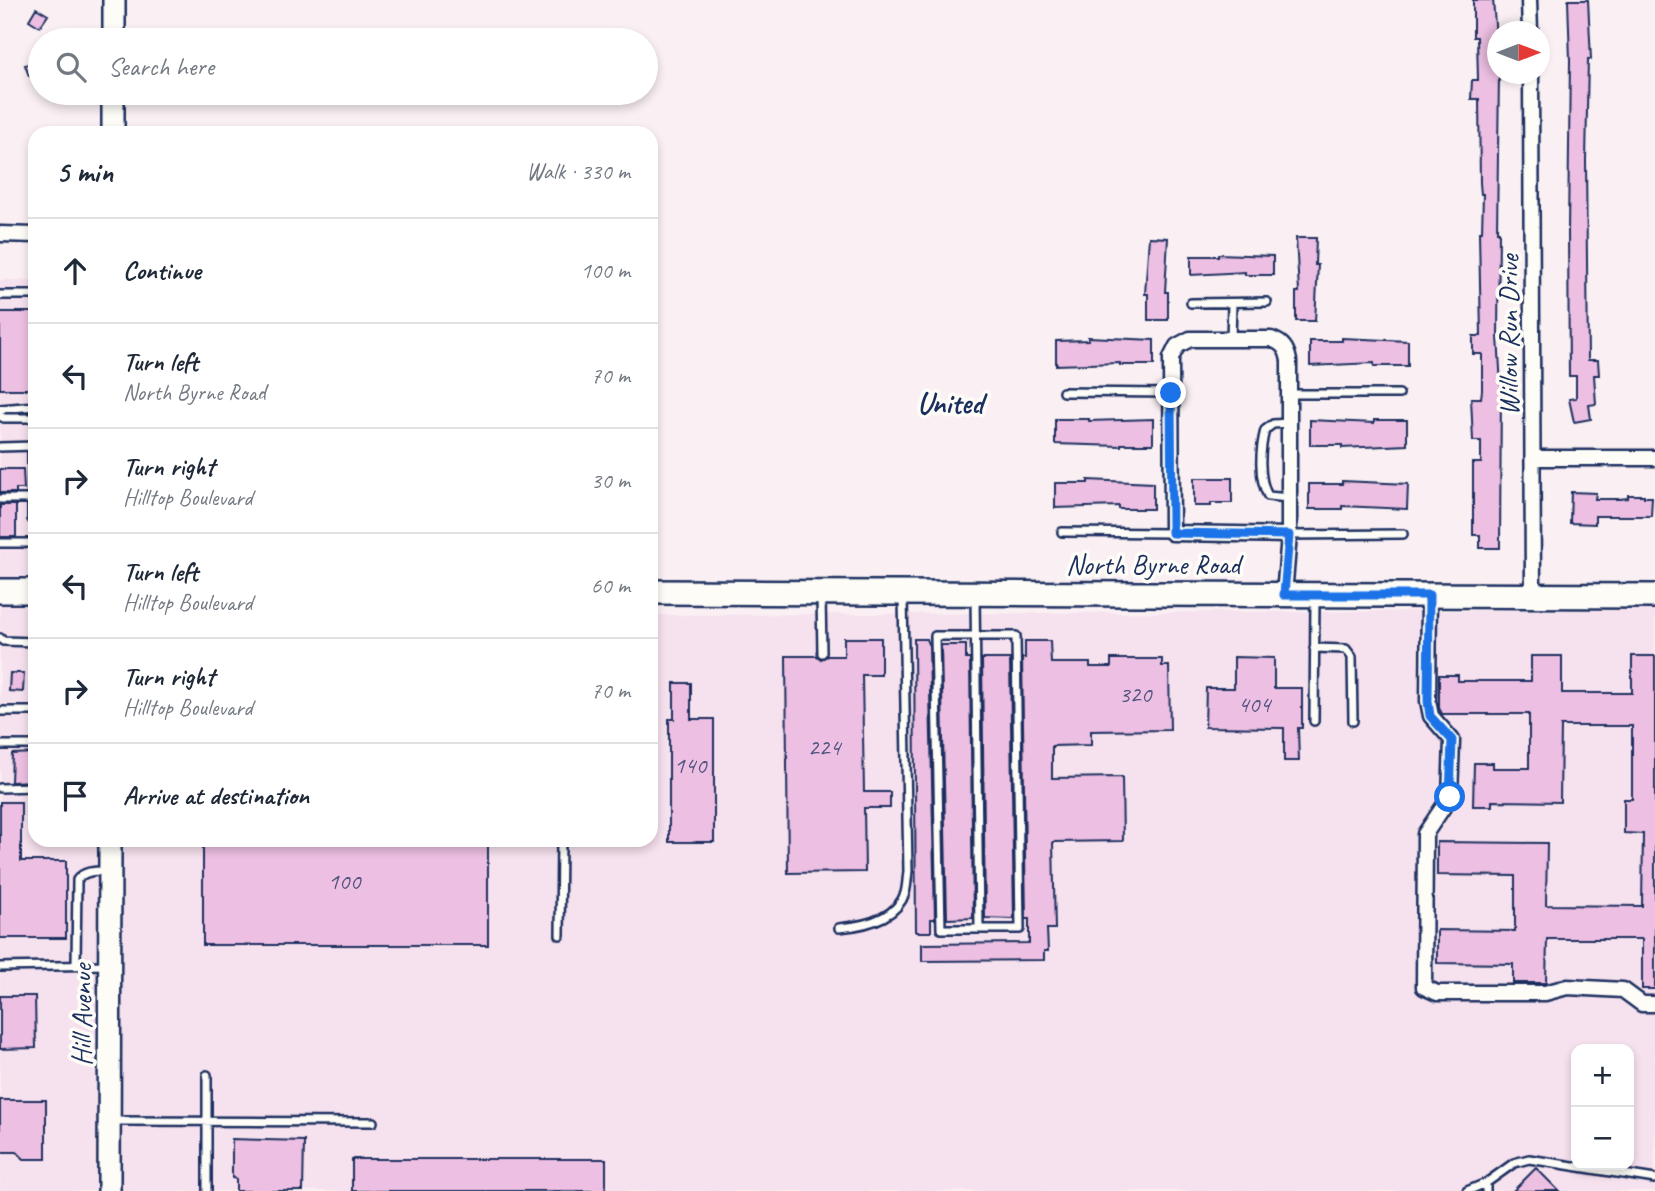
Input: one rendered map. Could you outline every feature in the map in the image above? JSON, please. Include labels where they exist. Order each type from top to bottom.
[{"type":"main road","points":[[114,0],[114,28]]},
{"type":"main road","points":[[113,105],[113,126]]},
{"type":"main road","points":[[0,591],[28,591]]},
{"type":"main road","name":"North Byrne Road","points":[[658,592],[1655,596]]},
{"type":"main road","name":"Hill Avenue","points":[[109,1191],[110,847]]},
{"type":"street","points":[[1529,0],[1530,21]]},
{"type":"street","name":"Willow Run Drive","points":[[1531,84],[1533,596]]},
{"type":"street","points":[[0,234],[28,235]]},
{"type":"street","points":[[1284,595],[1289,535],[1290,498],[1290,394],[1287,351],[1280,342],[1271,339],[1190,339],[1177,346],[1171,358],[1172,533],[1289,535]]},
{"type":"street","points":[[1533,458],[1655,458]]},
{"type":"street","points":[[1429,595],[1430,716],[1452,740],[1450,797],[1425,834],[1424,988],[1437,993],[1545,992],[1567,987],[1623,990],[1642,1004],[1655,1004]]},
{"type":"lane","points":[[0,295],[28,295]]},
{"type":"lane","points":[[1191,303],[1267,302]]},
{"type":"lane","points":[[1231,303],[1231,339]]},
{"type":"lane","points":[[1063,392],[1171,393]]},
{"type":"lane","points":[[1290,394],[1399,394]]},
{"type":"lane","points":[[0,408],[28,406]]},
{"type":"lane","points":[[0,416],[28,418]]},
{"type":"lane","points":[[1290,423],[1273,424],[1265,430],[1262,462],[1263,487],[1268,496],[1290,498]]},
{"type":"lane","points":[[0,447],[28,446]]},
{"type":"lane","points":[[0,499],[28,499]]},
{"type":"lane","points":[[1062,532],[1172,533]]},
{"type":"lane","points":[[1289,535],[1403,534]]},
{"type":"lane","points":[[0,543],[28,543]]},
{"type":"lane","points":[[820,592],[822,653]]},
{"type":"lane","points":[[839,928],[865,925],[881,919],[895,909],[904,895],[908,871],[903,593]]},
{"type":"lane","points":[[975,593],[979,928]]},
{"type":"lane","points":[[1314,720],[1315,595]]},
{"type":"lane","points":[[935,636],[975,636],[1016,636],[1020,929],[941,929],[935,636]]},
{"type":"lane","points":[[0,638],[3,641],[28,642]]},
{"type":"lane","points":[[1314,648],[1346,649],[1352,657],[1353,721]]},
{"type":"lane","points":[[0,711],[28,711]]},
{"type":"lane","points":[[0,745],[28,745]]},
{"type":"lane","points":[[0,788],[28,787]]},
{"type":"lane","points":[[561,847],[561,935]]},
{"type":"lane","points":[[76,965],[77,880],[80,875],[88,872],[110,871]]},
{"type":"lane","points":[[0,967],[110,965]]},
{"type":"lane","points":[[207,1075],[207,1191]]},
{"type":"lane","points":[[109,1121],[373,1122]]},
{"type":"lane","points":[[1467,1191],[1486,1187],[1514,1163],[1529,1159],[1655,1179]]},
{"type":"shaded area","points":[[0,280],[28,280],[28,847],[658,847],[658,615],[1655,610],[1655,1191],[0,1191]]},
{"type":"building","points":[[1473,0],[1493,0],[1495,21],[1487,21],[1487,84],[1499,84],[1497,232],[1501,386],[1500,548],[1480,548],[1480,535],[1473,535],[1473,463],[1481,463],[1481,441],[1473,441],[1471,398],[1481,398],[1482,390],[1482,354],[1473,354],[1473,336],[1481,336],[1479,232],[1482,232],[1483,194],[1480,183],[1479,99],[1471,99],[1472,80],[1478,80],[1477,37],[1473,37]]},
{"type":"building","points":[[1568,0],[1588,0],[1591,59],[1588,59],[1586,161],[1588,360],[1598,360],[1599,375],[1594,375],[1596,404],[1589,405],[1591,419],[1574,422],[1569,399],[1576,398],[1576,376],[1569,376]]},
{"type":"building","points":[[36,8],[48,15],[40,27],[29,20]]},
{"type":"building","points":[[1149,237],[1168,238],[1165,292],[1168,292],[1168,320],[1148,320],[1148,294],[1145,294]]},
{"type":"building","points":[[1296,238],[1316,238],[1315,265],[1318,265],[1315,321],[1296,321],[1296,292],[1299,292]]},
{"type":"building","points":[[1191,256],[1273,256],[1273,275],[1245,275],[1245,272],[1191,275]]},
{"type":"building","points":[[0,312],[28,312],[28,389],[0,389]]},
{"type":"building","points":[[1088,337],[1154,340],[1154,365],[1056,365],[1056,341],[1088,340]]},
{"type":"building","points":[[1342,338],[1408,341],[1408,366],[1374,366],[1374,363],[1310,366],[1310,341],[1342,341]]},
{"type":"building","points":[[1055,419],[1153,419],[1153,444],[1055,444]]},
{"type":"building","points":[[1310,420],[1374,423],[1374,420],[1407,420],[1407,445],[1342,448],[1342,445],[1310,445]]},
{"type":"building","points":[[0,469],[23,469],[24,489],[16,489],[16,493],[0,493]]},
{"type":"building","points":[[1194,478],[1232,478],[1232,503],[1194,506]]},
{"type":"building","points":[[1088,480],[1153,483],[1153,509],[1119,509],[1119,506],[1055,508],[1055,483],[1088,483]]},
{"type":"building","points":[[1342,481],[1408,484],[1407,509],[1342,506],[1342,509],[1309,509],[1309,484],[1342,484]]},
{"type":"building","points":[[1571,492],[1596,493],[1595,499],[1628,498],[1628,495],[1652,497],[1651,516],[1595,516],[1595,524],[1570,523]]},
{"type":"building","points":[[0,505],[16,505],[16,537],[0,537]]},
{"type":"building","points":[[844,638],[881,638],[881,675],[862,675],[864,792],[890,792],[890,808],[864,808],[865,872],[788,873],[786,656],[817,656],[821,659],[827,656],[844,656]]},
{"type":"building","points":[[914,639],[927,639],[929,645],[935,919],[931,919],[931,932],[916,932]]},
{"type":"building","points":[[1025,641],[1050,641],[1051,663],[1090,663],[1090,667],[1111,667],[1111,659],[1162,659],[1162,666],[1169,666],[1170,730],[1091,731],[1091,745],[1052,746],[1052,778],[1122,777],[1123,841],[1053,842],[1055,929],[1047,929],[1048,951],[1044,951],[1044,960],[922,961],[922,944],[1029,943],[1029,919],[1026,919],[1022,658],[1025,658]]},
{"type":"building","points":[[941,645],[966,645],[966,659],[970,659],[973,918],[947,919]]},
{"type":"building","points":[[1531,656],[1562,656],[1562,693],[1632,693],[1632,656],[1655,656],[1655,989],[1642,989],[1642,939],[1547,939],[1546,983],[1513,983],[1513,964],[1437,963],[1437,930],[1515,931],[1515,876],[1437,875],[1437,842],[1547,843],[1546,905],[1642,906],[1643,834],[1624,833],[1624,799],[1632,799],[1632,726],[1561,726],[1560,802],[1492,801],[1492,806],[1473,806],[1474,763],[1493,763],[1493,768],[1529,768],[1529,714],[1442,714],[1439,708],[1439,675],[1458,675],[1458,681],[1531,681]]},
{"type":"building","points":[[1234,657],[1274,658],[1274,688],[1302,688],[1302,728],[1298,728],[1299,761],[1284,761],[1284,728],[1205,727],[1206,688],[1234,688]]},
{"type":"building","points":[[982,659],[1010,659],[1014,919],[985,918]]},
{"type":"building","points":[[10,673],[24,673],[23,692],[9,691]]},
{"type":"building","points":[[674,683],[691,683],[691,719],[714,719],[714,842],[669,842],[669,719],[674,719]]},
{"type":"building","points":[[28,753],[28,781],[11,782],[12,754]]},
{"type":"building","points":[[0,802],[21,802],[21,861],[66,861],[66,938],[0,938]]},
{"type":"building","points":[[203,847],[488,847],[488,945],[203,945]]},
{"type":"building","points":[[0,996],[35,996],[36,1048],[0,1049]]},
{"type":"building","points":[[0,1100],[46,1100],[46,1159],[24,1159],[17,1152],[0,1152]]},
{"type":"building","points":[[232,1139],[304,1141],[303,1191],[236,1191],[236,1179],[232,1178]]},
{"type":"building","points":[[352,1159],[606,1159],[606,1191],[352,1191]]},
{"type":"building","points":[[1536,1168],[1559,1191],[1513,1191]]},
{"type":"district","name":"United","points":[[950,403]]},
{"type":"route","points":[[1171,393],[1172,533],[1289,535],[1284,595],[1429,595],[1428,701],[1430,716],[1452,740],[1450,797]]}]
